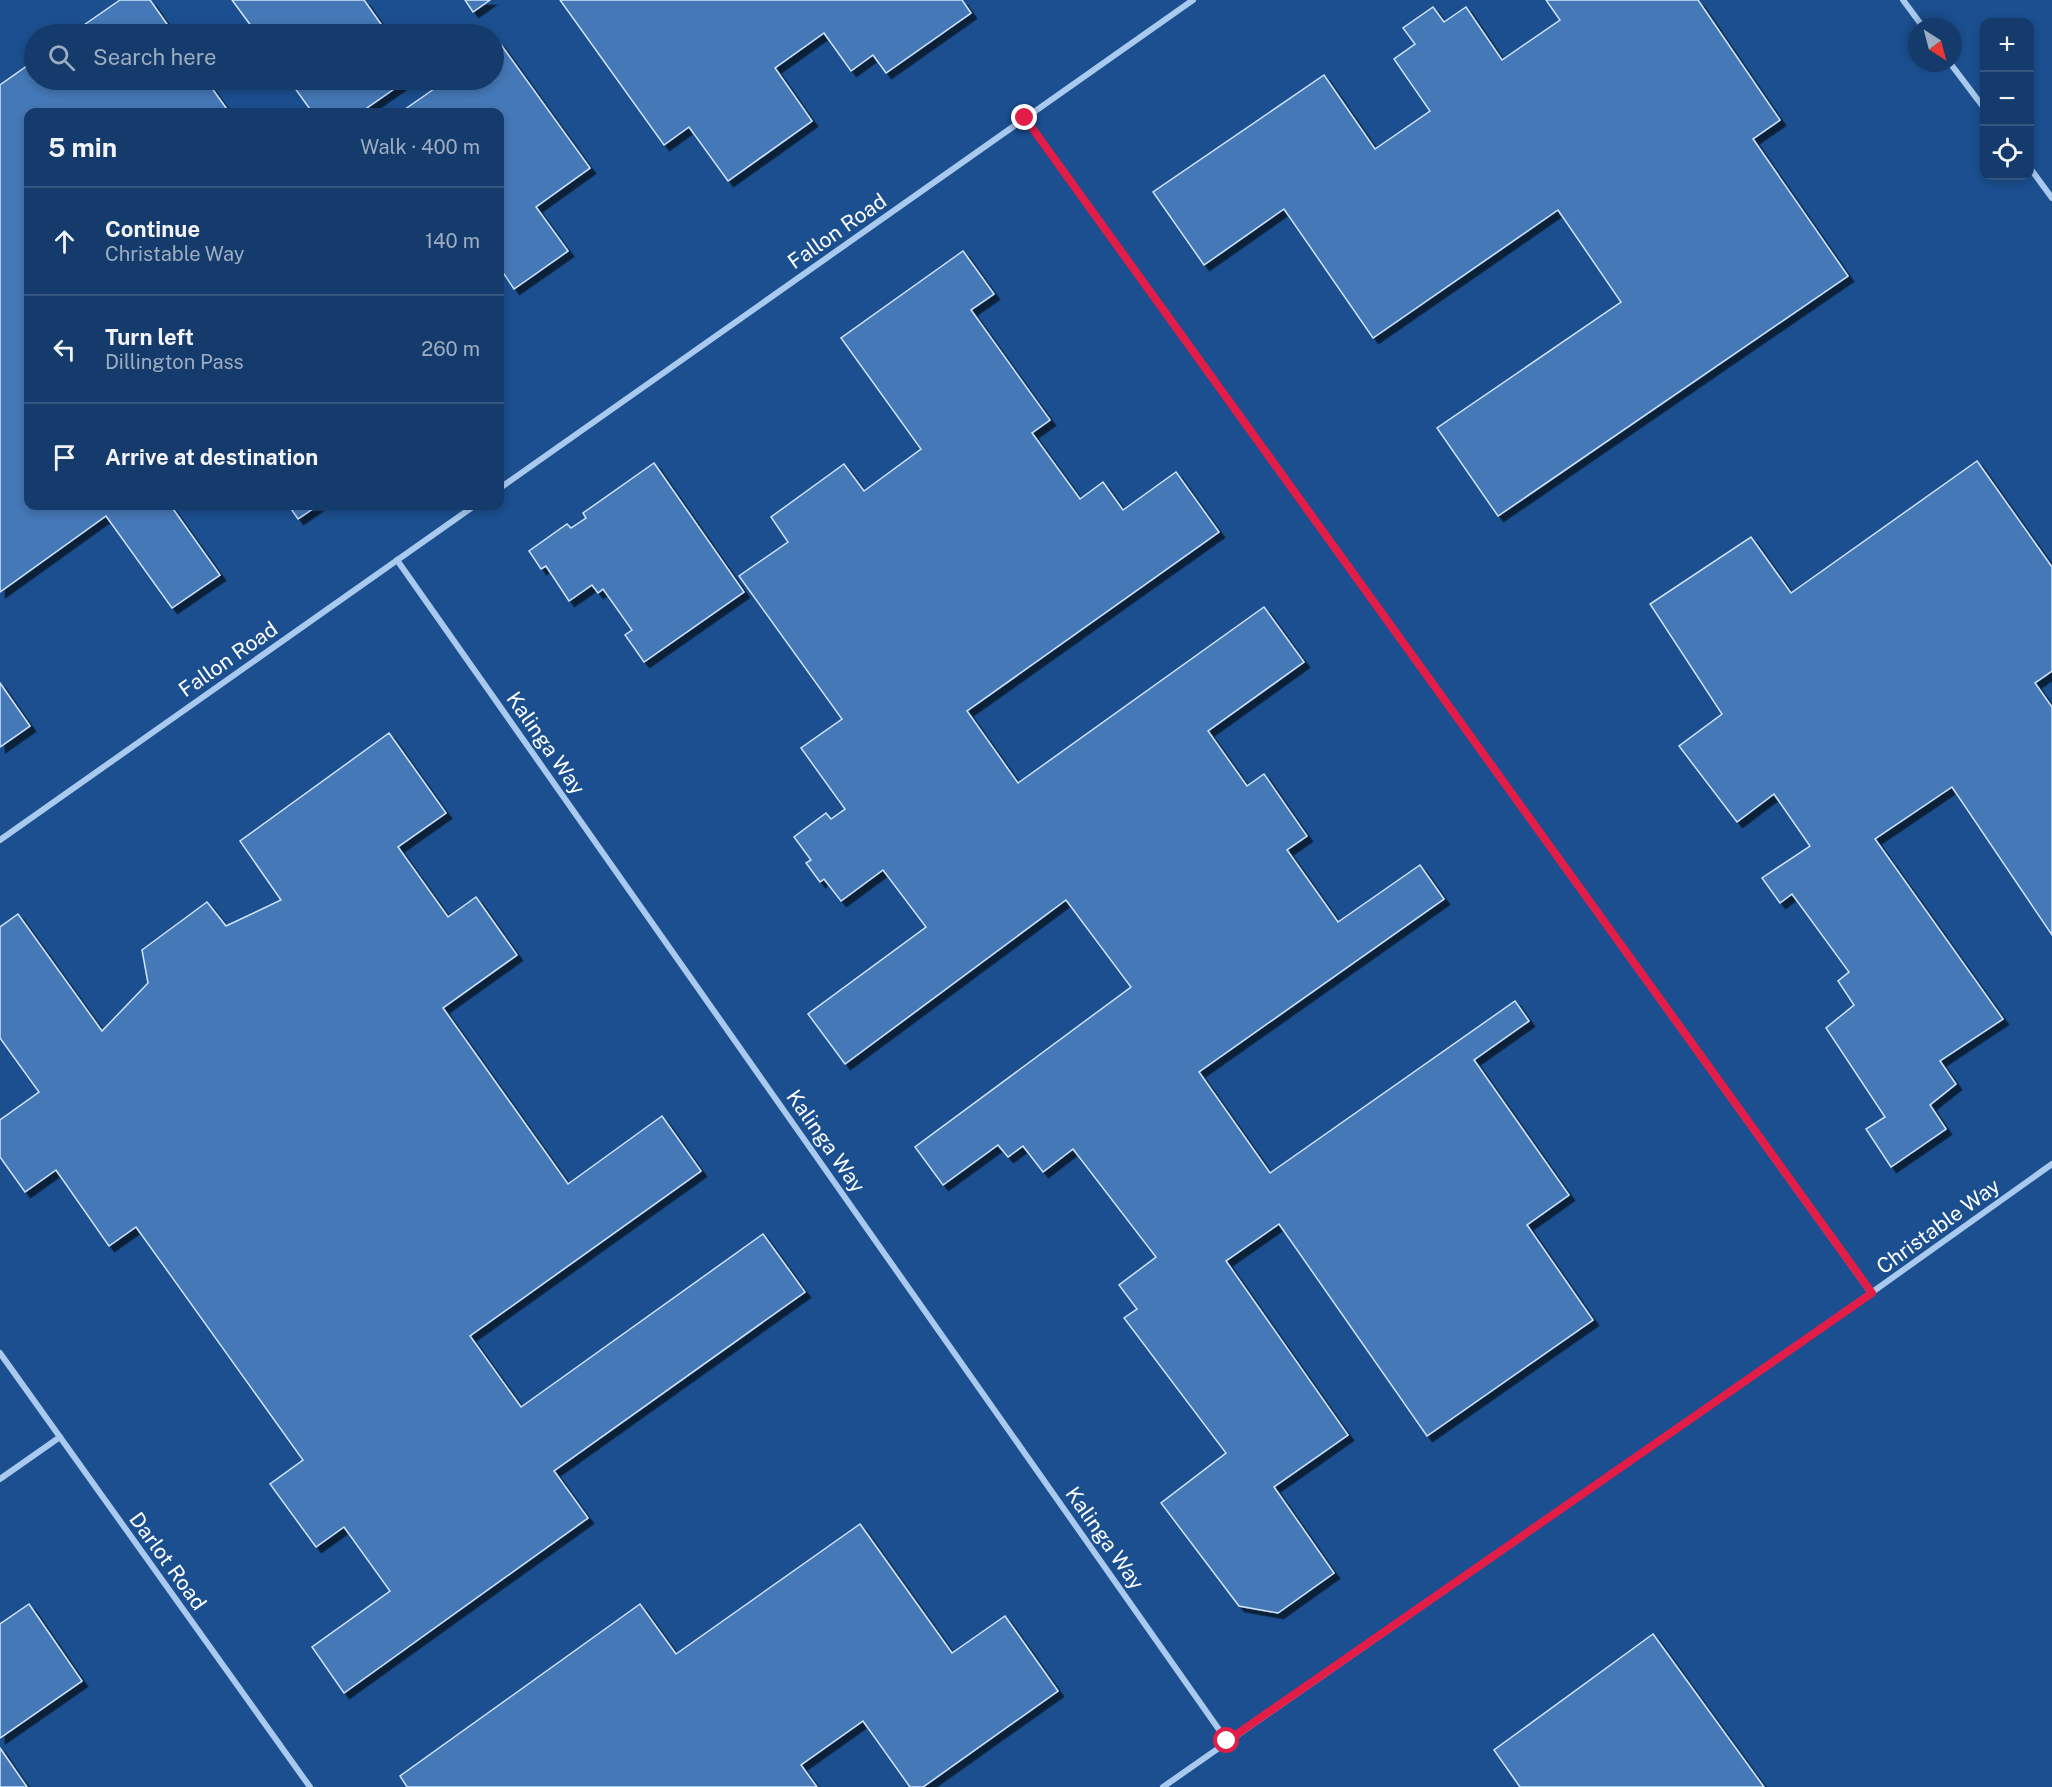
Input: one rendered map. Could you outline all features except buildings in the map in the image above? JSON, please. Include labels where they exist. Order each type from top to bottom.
[{"type":"street","name":"Fallon Road","points":[[504,485],[1193,0]]},
{"type":"street","points":[[1903,0],[1916,18]]},
{"type":"street","points":[[1957,72],[1980,103]]},
{"type":"street","points":[[1025,118],[1872,1293]]},
{"type":"street","points":[[2034,173],[2052,198]]},
{"type":"street","name":"Fallon Road","points":[[0,840],[468,510]]},
{"type":"street","name":"Kalinga Way","points":[[397,560],[1227,1741]]},
{"type":"street","name":"Christable Way","points":[[1163,1787],[1872,1293],[2052,1164]]},
{"type":"street","name":"Darlot Road","points":[[0,1353],[310,1787]]},
{"type":"street","points":[[0,1479],[60,1437]]},
{"type":"route","points":[[1025,118],[1872,1293],[1227,1741]]}]
